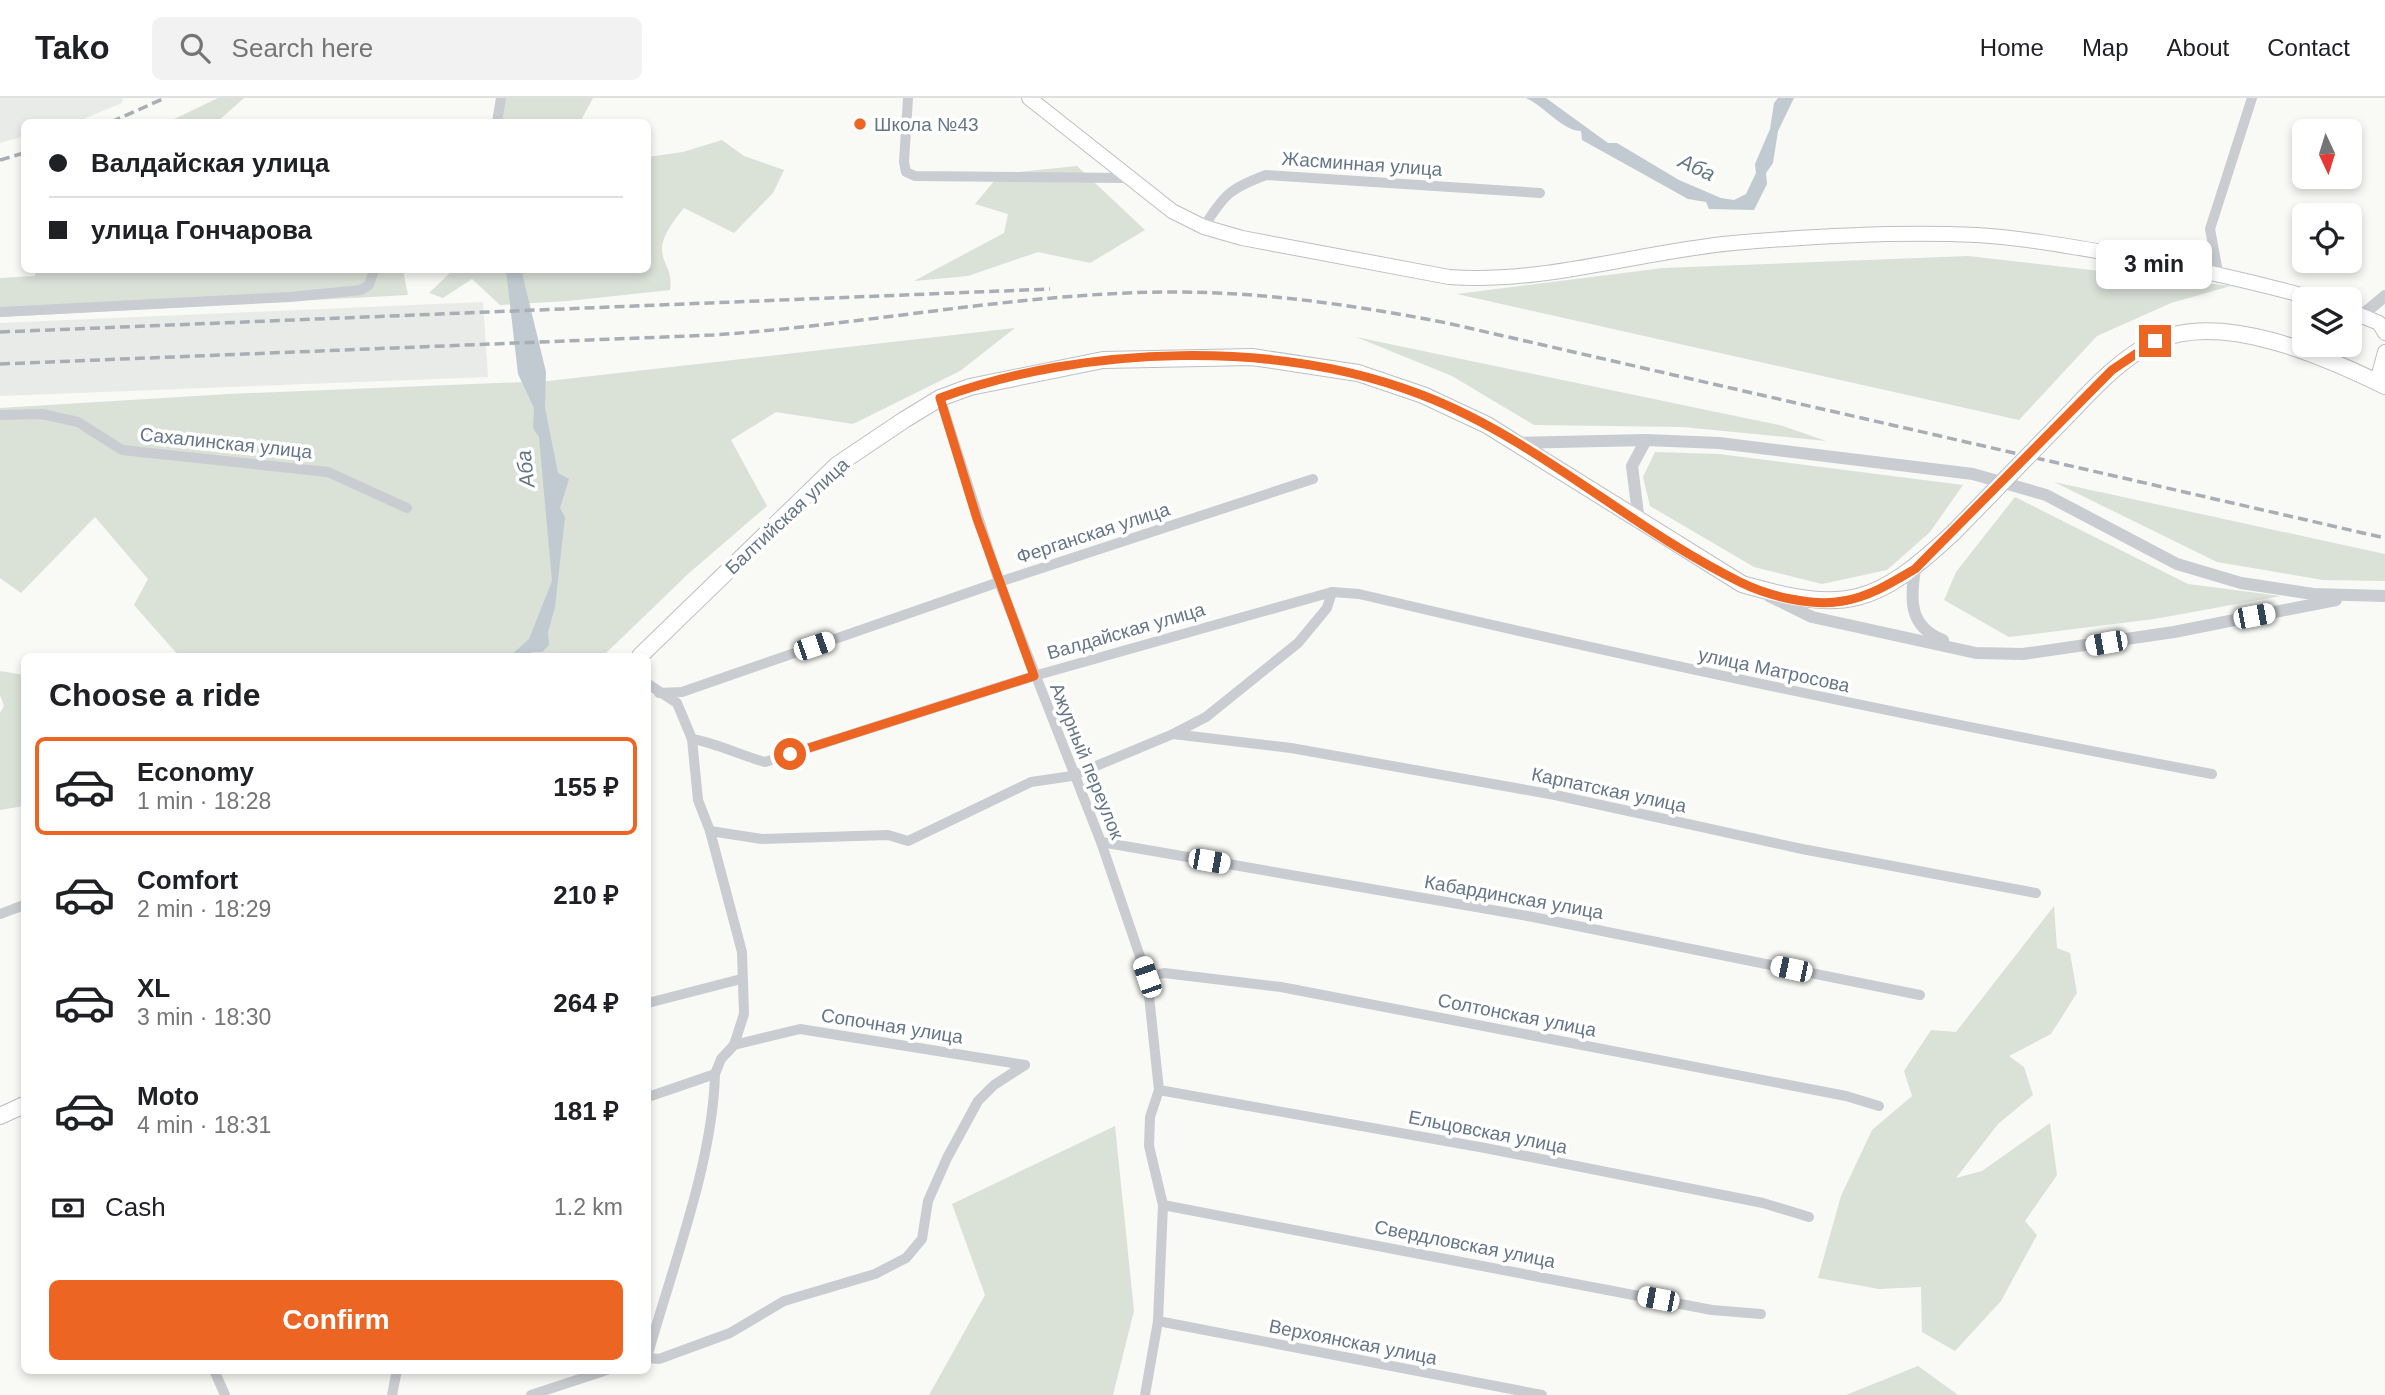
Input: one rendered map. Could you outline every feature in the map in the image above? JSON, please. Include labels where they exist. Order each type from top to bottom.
[{"type":"main road","points":[[1029,98],[1127,178],[1172,211],[1204,227],[1242,238],[1449,277],[1478,279],[1523,276],[1730,243],[1892,234],[1976,235],[2035,240],[2218,272],[2292,293]]},
{"type":"main road","points":[[2362,316],[2379,323],[2385,333]]},
{"type":"main road","name":"Балтийская улица","points":[[643,653],[837,465],[940,398],[970,387],[1103,360],[1252,356],[1357,373],[1423,395],[1487,425],[1742,584],[1814,602],[1843,602],[1888,585],[1915,569],[2112,370],[2155,341],[2192,334],[2235,331],[2326,359],[2381,384]]},
{"type":"main road","points":[[2381,384],[2385,352]]},
{"type":"main road","points":[[0,1116],[21,1106]]},
{"type":"street","points":[[498,119],[501,98]]},
{"type":"street","points":[[908,98],[904,162],[906,172],[915,176],[1127,178]]},
{"type":"street","points":[[2218,272],[2210,229],[2252,98]]},
{"type":"street","name":"Жасминная улица","points":[[1204,227],[1217,205],[1235,186],[1266,175],[1540,193]]},
{"type":"street","points":[[0,312],[290,297],[361,290],[369,285],[373,273]]},
{"type":"street","points":[[2362,309],[2385,296]]},
{"type":"street","name":"Ажурный переулок","points":[[940,398],[999,582],[1072,776],[1101,842],[1147,977],[1159,1090]]},
{"type":"street","name":"Сахалинская улица","points":[[0,415],[42,414],[78,422],[122,450],[328,472],[407,508]]},
{"type":"street","points":[[1639,522],[1632,466],[1646,440]]},
{"type":"street","points":[[1515,443],[1646,440],[1732,444],[1973,474],[2046,495],[2177,564],[2241,583],[2313,594],[2385,596]]},
{"type":"street","name":"Ферганская улица","points":[[659,693],[682,692],[999,582],[1313,479]]},
{"type":"street","points":[[1915,569],[1913,616],[1921,627],[1934,637],[1976,653]]},
{"type":"street","points":[[1742,584],[1812,617],[1976,653],[2022,654],[2061,650],[2360,596]]},
{"type":"street","name":"Валдайская улица","points":[[692,739],[714,742],[735,754],[765,762],[1034,676],[1332,592]]},
{"type":"street","name":"Карпатская улица","points":[[710,831],[762,839],[888,835],[908,841],[1031,782],[1072,776],[1173,734],[1206,717],[1298,643],[1328,608],[1332,592]]},
{"type":"street","name":"улица Матросова","points":[[1332,592],[1359,594],[1634,659],[1965,728],[2212,774]]},
{"type":"street","points":[[651,686],[677,703],[692,739],[698,800],[710,831],[742,951],[744,1014],[734,1045],[721,1059],[715,1074],[715,1094],[698,1178],[651,1345]]},
{"type":"street","name":"Карпатская улица","points":[[1173,734],[1291,748],[1541,793],[1802,849],[2036,893]]},
{"type":"street","name":"Кабардинская улица","points":[[1101,842],[1534,917],[1920,995]]},
{"type":"street","points":[[0,914],[21,906]]},
{"type":"street","name":"Солтонская улица","points":[[1147,977],[1164,973],[1281,987],[1846,1096],[1879,1106]]},
{"type":"street","points":[[651,1002],[741,979]]},
{"type":"street","name":"Сопочная улица","points":[[651,1357],[659,1359],[730,1333],[784,1301],[875,1274],[906,1258],[922,1239],[928,1201],[947,1158],[978,1101],[994,1085],[1025,1065],[800,1029],[734,1045]]},
{"type":"street","points":[[651,1096],[715,1074]]},
{"type":"street","points":[[1145,1395],[1158,1321],[1163,1205],[1149,1146],[1150,1117],[1159,1090]]},
{"type":"street","name":"Ельцовская улица","points":[[1159,1090],[1486,1148],[1763,1203],[1809,1217]]},
{"type":"street","name":"Свердловская улица","points":[[1163,1205],[1712,1310],[1760,1314]]},
{"type":"street","name":"Верхоянская улица","points":[[1158,1321],[1542,1395]]},
{"type":"street","points":[[216,1374],[225,1395]]},
{"type":"street","points":[[392,1395],[396,1374]]},
{"type":"street","points":[[531,1395],[595,1374]]},
{"type":"shaded area","points":[[0,98],[123,98],[122,103],[83,119],[21,119],[21,137],[0,143]]},
{"type":"shaded area","points":[[218,98],[244,98],[220,119],[174,119]]},
{"type":"shaded area","points":[[504,98],[593,98],[582,119],[498,119]]},
{"type":"shaded area","points":[[1526,98],[1546,98],[1608,143],[1617,143],[1679,180],[1721,198],[1734,200],[1746,194],[1756,173],[1755,164],[1770,129],[1774,103],[1778,98],[1794,98],[1778,131],[1773,163],[1766,173],[1767,184],[1754,210],[1709,209],[1706,202],[1688,199],[1582,140],[1581,131],[1560,123]]},
{"type":"shaded area","points":[[722,140],[744,156],[784,170],[773,193],[734,233],[684,208],[663,244],[670,290],[500,305],[472,279],[443,298],[429,293],[450,273],[651,273],[651,157],[683,152]]},
{"type":"shaded area","points":[[1077,166],[1145,230],[1090,263],[1038,252],[968,276],[914,281],[1004,233],[1008,214],[975,204],[1000,174]]},
{"type":"shaded area","points":[[1968,256],[2231,286],[2171,303],[2097,336],[2019,420],[1457,294],[1663,268]]},
{"type":"shaded area","points":[[36,273],[404,273],[408,295],[0,317],[0,278],[35,276]]},
{"type":"shaded area","points":[[506,273],[522,273],[546,372],[545,408],[558,473],[569,479],[560,508],[565,517],[555,607],[548,632],[549,645],[542,652],[528,653],[513,653],[529,639],[552,581],[539,437],[533,428],[534,408],[518,374]]},
{"type":"shaded area","points":[[483,302],[488,377],[0,396],[0,323]]},
{"type":"shaded area","points":[[1015,328],[960,371],[853,424],[776,412],[731,440],[767,506],[688,574],[606,653],[176,653],[134,605],[148,579],[95,517],[21,593],[0,578],[0,408],[228,394],[548,381]]},
{"type":"shaded area","points":[[1356,337],[1783,426],[1826,441],[1683,427],[1534,425],[1452,376]]},
{"type":"shaded area","points":[[1655,452],[1719,454],[1963,485],[1930,532],[1887,570],[1822,584],[1754,567],[1650,506],[1643,477]]},
{"type":"shaded area","points":[[2054,482],[2385,554],[2385,581],[2323,580],[2217,562]]},
{"type":"shaded area","points":[[2015,497],[2188,584],[2281,596],[2154,619],[2009,637],[1944,600],[1956,572]]},
{"type":"shaded area","points":[[0,671],[21,674],[21,806],[0,810],[0,713],[4,706],[0,695]]},
{"type":"shaded area","points":[[2054,906],[2057,948],[2070,953],[2077,993],[2051,1034],[2009,1056],[2024,1067],[2033,1095],[1998,1124],[1956,1178],[1982,1171],[2050,1123],[2057,1175],[2025,1221],[2037,1235],[2001,1301],[1955,1351],[1922,1332],[1921,1287],[1879,1289],[1818,1278],[1841,1196],[1872,1130],[1912,1096],[1904,1071],[1931,1030],[1956,1032]]},
{"type":"shaded area","points":[[1115,1126],[1134,1311],[1113,1395],[929,1395],[985,1295],[952,1204]]},
{"type":"shaded area","points":[[1918,1366],[1958,1395],[1846,1395]]},
{"type":"railway","points":[[118,119],[165,98]]},
{"type":"railway","points":[[0,160],[21,154]]},
{"type":"railway","points":[[0,332],[1050,289]]},
{"type":"railway","points":[[0,364],[713,335],[1050,298],[1163,292],[1235,294],[1342,305],[1447,323],[2385,538]]},
{"type":"place","name":"Школа №43","points":[[860,124]]},
{"type":"route","points":[[790,754],[1034,676],[977,519],[940,398],[970,387],[1103,360],[1252,356],[1357,373],[1423,395],[1487,425],[1742,584],[1814,602],[1843,602],[1888,585],[1915,569],[2112,370],[2155,341]]},
{"type":"water label","name":"Аба","points":[[1697,167]]},
{"type":"water label","name":"Аба","points":[[525,469]]}]
